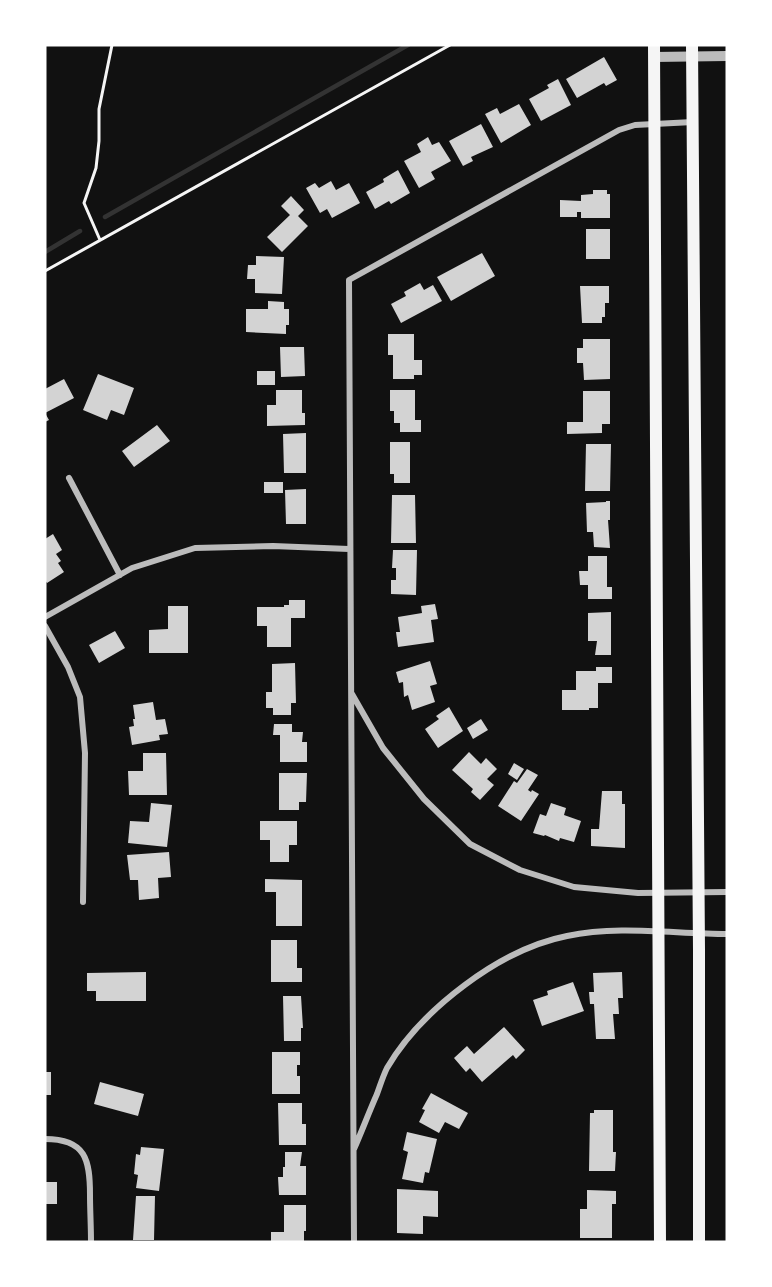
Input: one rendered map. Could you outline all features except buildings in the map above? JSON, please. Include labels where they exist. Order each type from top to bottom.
[{"type":"main road","points":[[654,51],[660,1242]]},
{"type":"main road","points":[[692,51],[699,892],[699,1242]]},
{"type":"street","points":[[654,51],[692,51],[727,56]]},
{"type":"street","points":[[354,1242],[349,280],[601,140],[635,125],[693,122]]},
{"type":"street","points":[[69,478],[120,575]]},
{"type":"street","points":[[45,617],[132,567],[195,548],[273,546],[350,549]]},
{"type":"street","points":[[45,626],[68,667],[80,697],[85,753],[82,902]]},
{"type":"street","points":[[351,692],[383,748],[424,799],[470,844],[520,870],[574,887],[658,893],[727,892]]},
{"type":"street","points":[[353,1152],[387,1069],[419,1026],[461,987],[527,947],[567,936],[637,931],[727,934]]},
{"type":"street","points":[[45,1139],[70,1144],[80,1149],[87,1158],[90,1172],[91,1242]]},
{"type":"path","points":[[100,240],[84,203],[96,168],[99,109],[112,45]]},
{"type":"path","points":[[45,271],[450,45]]},
{"type":"waterway","points":[[105,217],[408,45]]},
{"type":"waterway","points":[[45,252],[80,231]]}]
